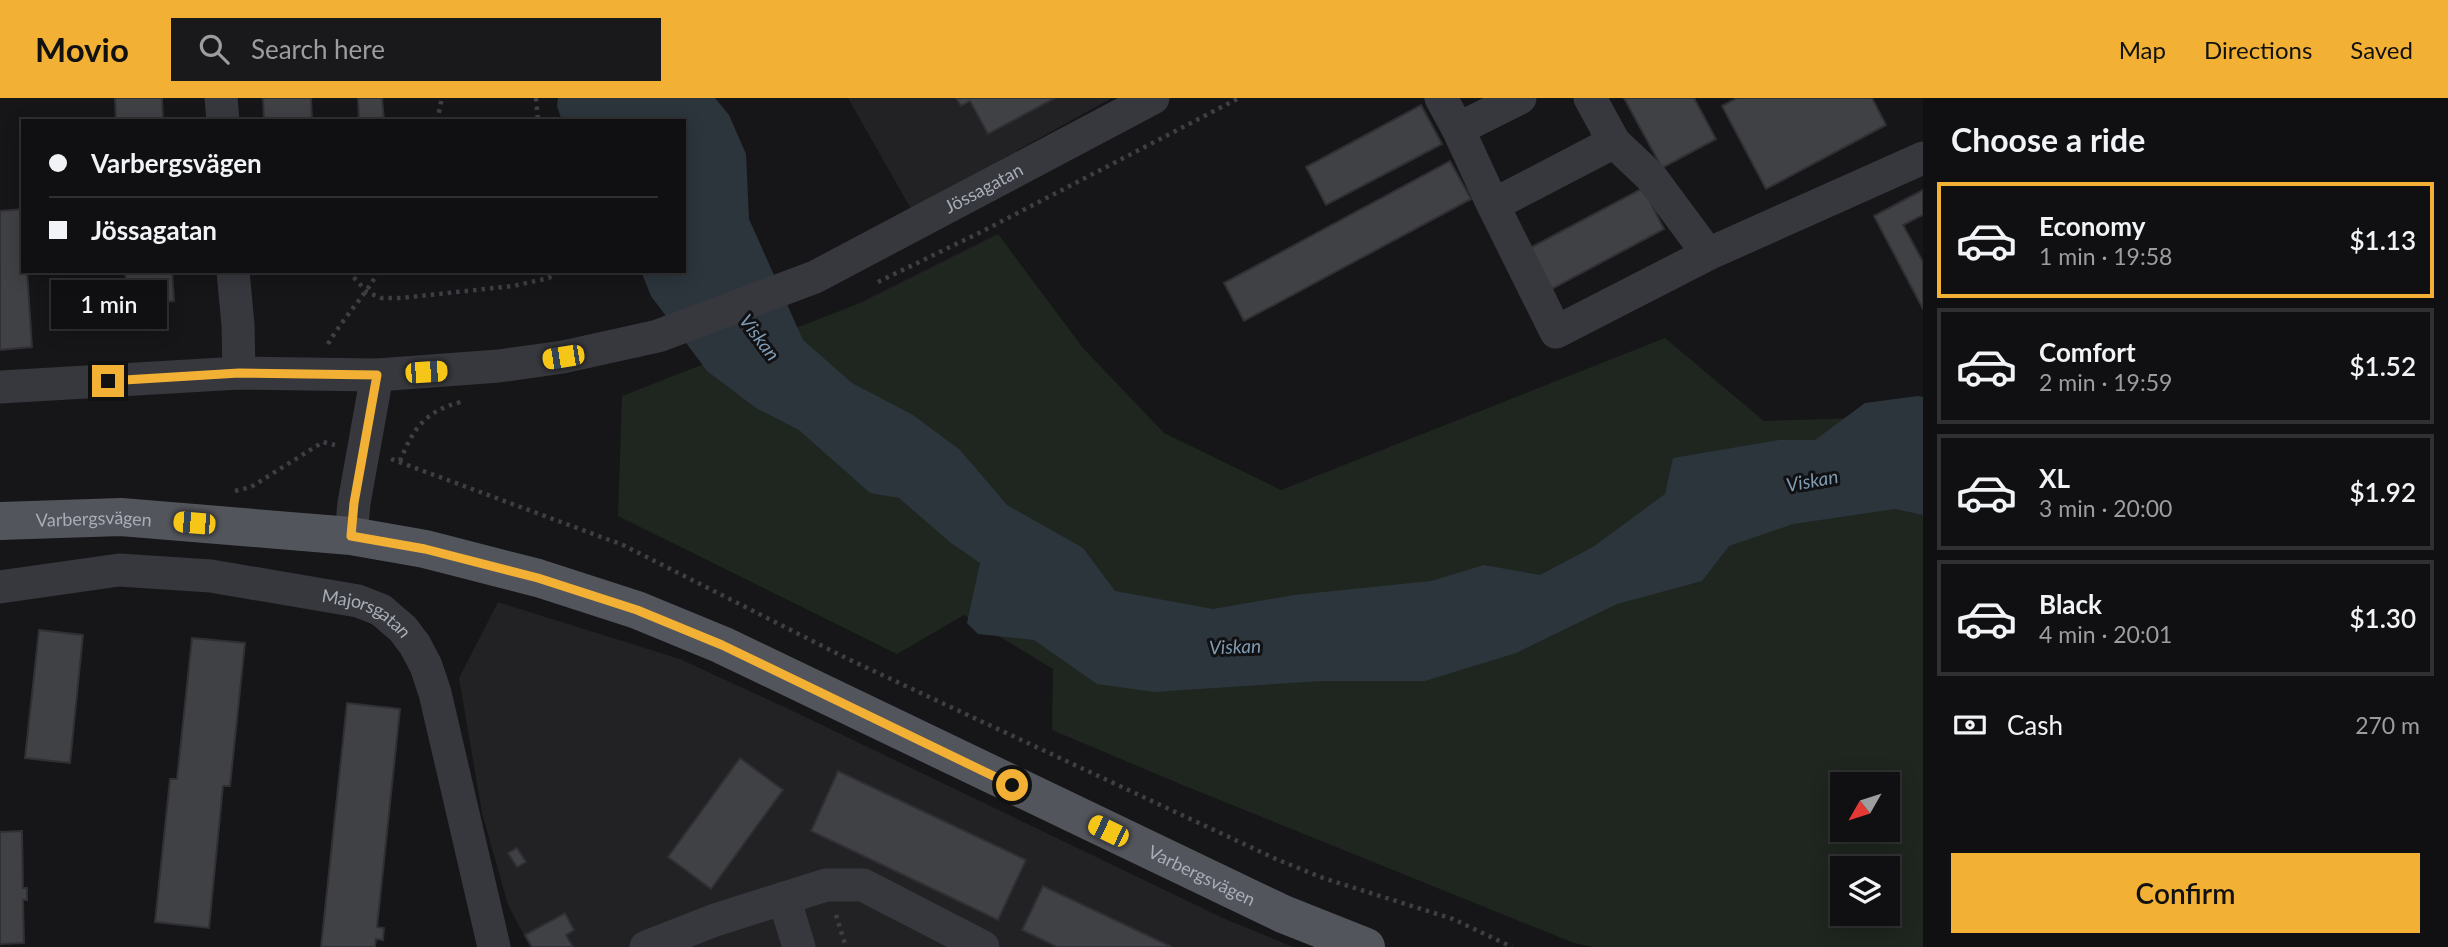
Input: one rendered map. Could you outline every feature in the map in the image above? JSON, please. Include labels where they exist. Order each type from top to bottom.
[{"type":"main road","name":"Varbergsvägen","points":[[0,521],[121,517],[351,536],[425,549],[538,578],[637,610],[722,645],[1283,914],[1366,947]]},
{"type":"street","points":[[221,98],[223,119]]},
{"type":"street","name":"Jössagatan","points":[[377,375],[499,366],[563,357],[658,336],[815,277],[1153,98]]},
{"type":"street","points":[[1441,98],[1556,332],[1707,254],[1923,158]]},
{"type":"street","points":[[1458,129],[1520,98]]},
{"type":"street","points":[[1590,98],[1614,142],[1651,177],[1707,254]]},
{"type":"street","points":[[1493,205],[1614,142]]},
{"type":"street","points":[[233,273],[239,373]]},
{"type":"street","points":[[0,387],[239,373],[377,375],[354,503],[351,536]]},
{"type":"street","name":"Majorsgatan","points":[[0,587],[119,570],[166,572],[245,581],[358,601],[382,610],[403,629],[415,645],[435,693],[494,947]]},
{"type":"street","points":[[646,947],[715,920],[826,885],[863,885],[983,947]]},
{"type":"street","points":[[784,898],[799,947]]},
{"type":"path","points":[[437,119],[442,98]]},
{"type":"path","points":[[536,98],[538,119]]},
{"type":"path","points":[[868,286],[983,232],[1239,98]]},
{"type":"path","points":[[350,273],[367,292],[381,298],[428,296],[513,286],[549,278],[553,273]]},
{"type":"path","points":[[325,376],[326,349],[337,329],[367,292],[378,273]]},
{"type":"path","points":[[251,486],[323,442],[400,461],[623,545],[860,664],[1276,859],[1323,878],[1453,919],[1512,947]]},
{"type":"shaded area","points":[[848,98],[1112,98],[911,209]]},
{"type":"shaded area","points":[[998,234],[1083,348],[1164,433],[1281,490],[1665,338],[1764,421],[1923,416],[1923,947],[1594,947],[1574,943],[1052,730],[1053,669],[964,615],[897,654],[618,516],[622,396],[860,303]]},
{"type":"shaded area","points":[[498,602],[680,659],[1225,919],[1293,947],[530,947],[508,905],[482,813],[459,678]]},
{"type":"water","name":"Viskan","points":[[558,98],[715,98],[729,115],[746,154],[749,219],[803,340],[852,383],[913,415],[960,450],[1007,505],[1083,548],[1115,591],[1213,609],[1294,595],[1431,581],[1484,565],[1540,575],[1593,547],[1665,494],[1673,458],[1779,440],[1815,440],[1865,403],[1918,396],[1923,397],[1923,515],[1895,509],[1793,524],[1729,546],[1702,581],[1617,604],[1516,653],[1425,681],[1321,681],[1154,692],[1097,684],[1034,640],[978,634],[967,623],[980,563],[951,543],[899,498],[870,493],[799,430],[756,408],[707,371],[651,296],[642,273],[686,273],[686,119],[561,119],[557,106]]},
{"type":"building","points":[[115,98],[162,98],[163,119],[116,119]]},
{"type":"building","points":[[263,98],[311,98],[312,119],[264,119]]},
{"type":"building","points":[[358,98],[382,98],[384,119],[359,119]]},
{"type":"building","points":[[956,98],[1055,98],[988,134],[970,101],[961,106]]},
{"type":"building","points":[[1624,98],[1694,98],[1716,139],[1662,168]]},
{"type":"building","points":[[1737,98],[1872,98],[1886,125],[1766,189],[1722,106]]},
{"type":"building","points":[[1421,105],[1442,144],[1326,205],[1306,167]]},
{"type":"building","points":[[1450,161],[1471,199],[1244,321],[1224,283]]},
{"type":"building","points":[[1643,188],[1664,229],[1550,290],[1528,249]]},
{"type":"building","points":[[1923,190],[1923,215],[1903,225],[1923,262],[1923,309],[1874,216]]},
{"type":"building","points":[[21,209],[21,273],[27,273],[32,347],[0,350],[0,211]]},
{"type":"building","points":[[125,273],[172,273],[174,301],[127,304]]},
{"type":"building","points":[[39,630],[83,635],[70,763],[25,758]]},
{"type":"building","points":[[192,638],[245,643],[230,786],[223,786],[209,928],[155,922],[170,779],[177,779]]},
{"type":"building","points":[[347,703],[400,709],[377,927],[384,928],[383,940],[376,939],[375,947],[321,947]]},
{"type":"building","points":[[740,758],[783,790],[711,889],[668,857]]},
{"type":"building","points":[[838,771],[1026,860],[998,920],[811,831]]},
{"type":"building","points":[[22,831],[23,888],[27,888],[27,900],[23,900],[24,943],[0,944],[0,832]]},
{"type":"building","points":[[517,848],[526,862],[517,867],[508,853]]},
{"type":"building","points":[[1043,886],[1172,947],[1057,947],[1022,930]]},
{"type":"building","points":[[565,913],[574,930],[566,935],[573,947],[532,947],[525,935]]},
{"type":"route","points":[[108,381],[239,373],[377,375],[354,503],[351,536],[425,549],[538,578],[637,610],[722,645],[1012,785]]}]
